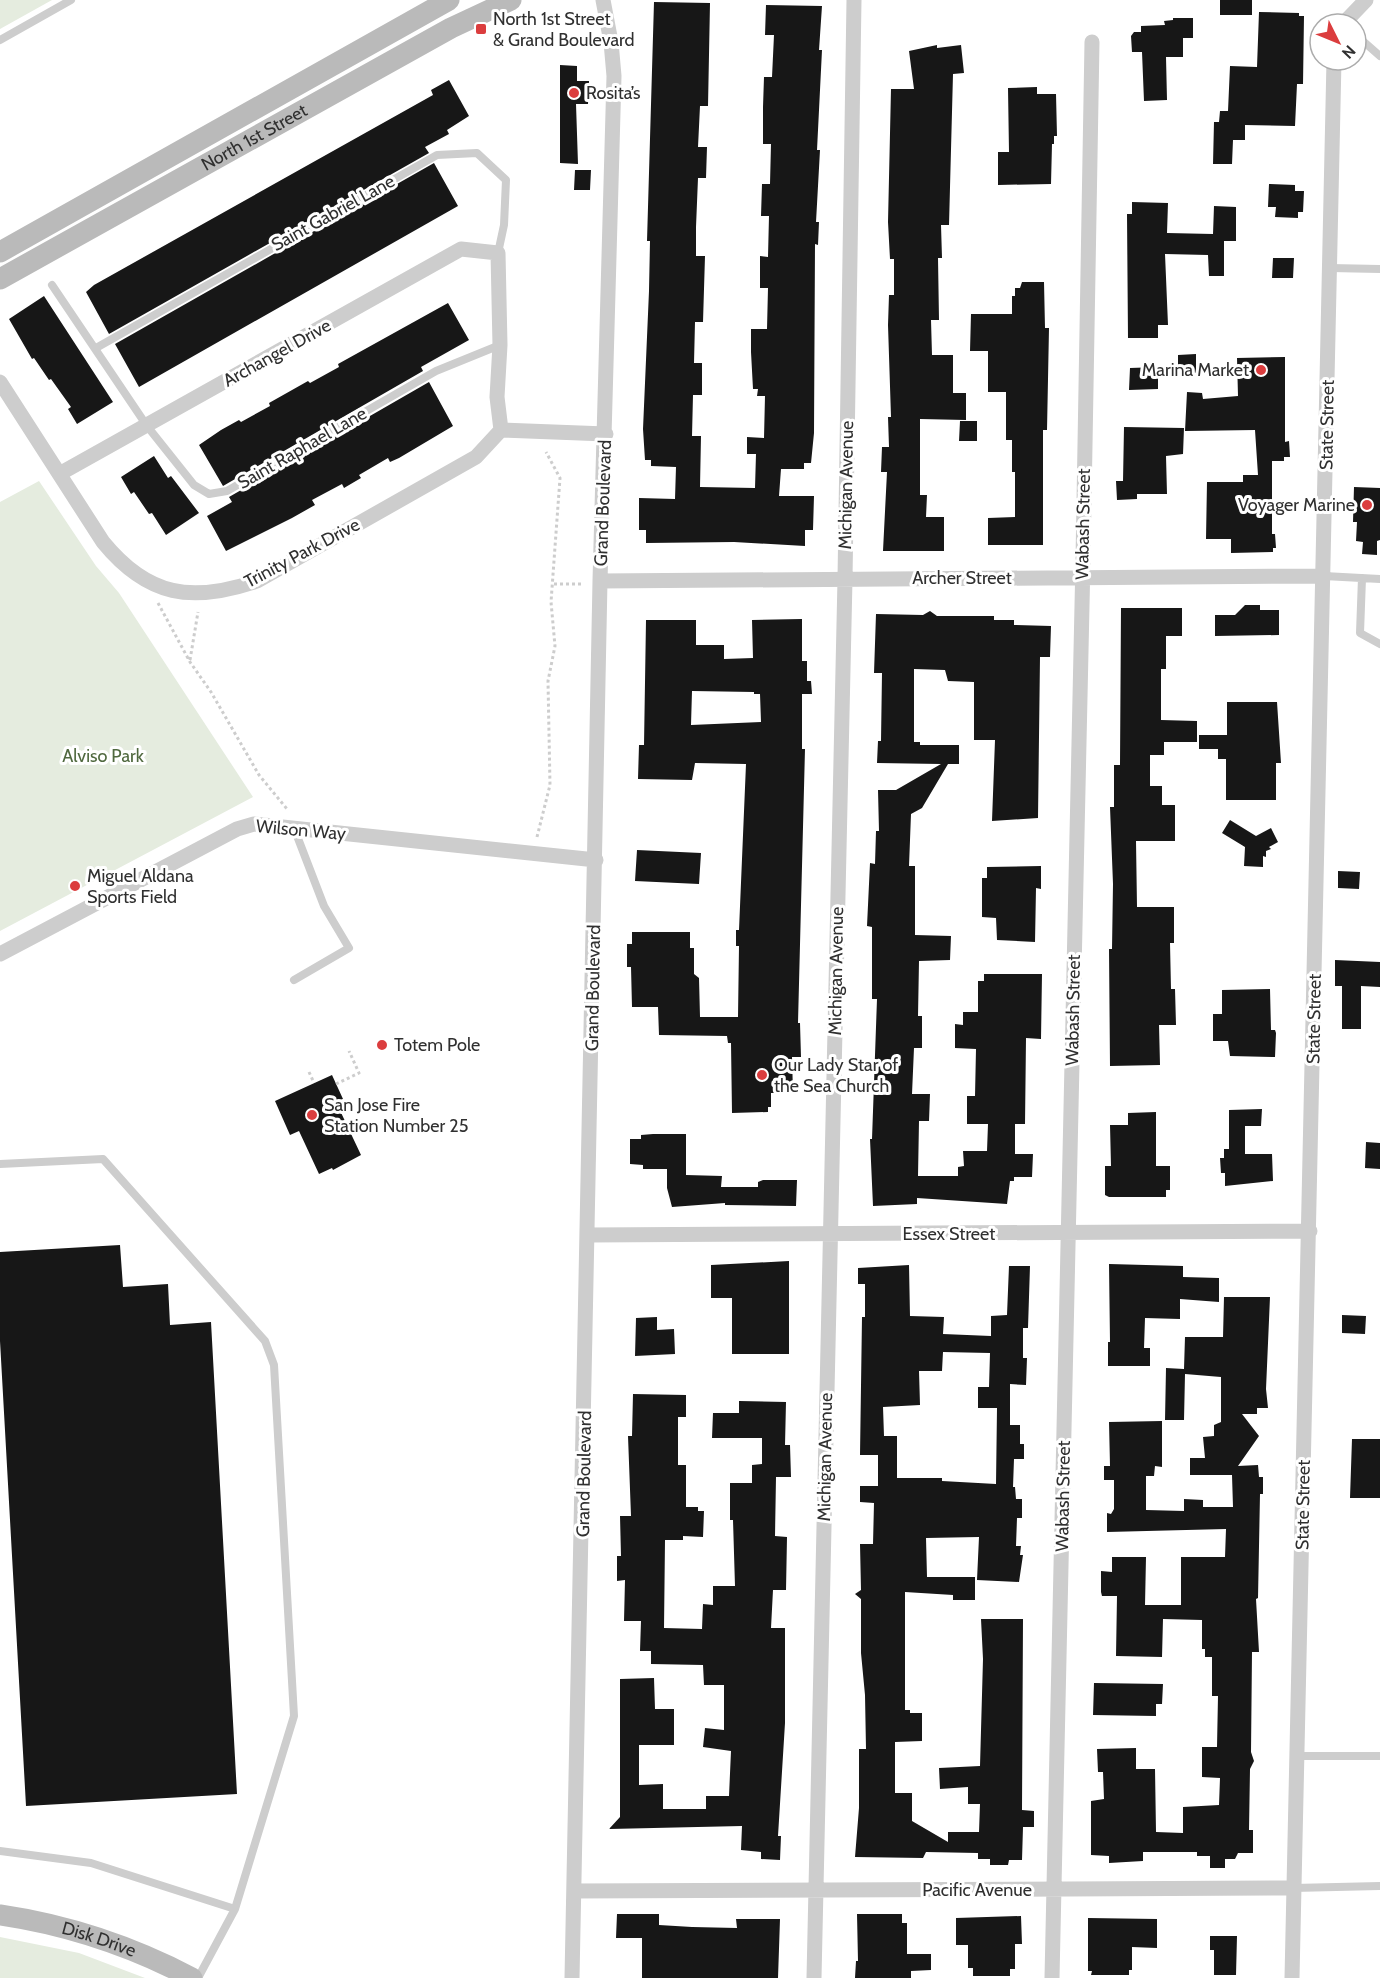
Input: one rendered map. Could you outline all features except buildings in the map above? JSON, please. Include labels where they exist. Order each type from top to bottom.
[{"type":"main road","name":"North 1st Street","points":[[0,252],[449,0]]},
{"type":"main road","name":"North 1st Street","points":[[0,279],[432,38],[511,0]]},
{"type":"main road","name":"Disk Drive","points":[[0,1915],[78,1930],[123,1946],[192,1978]]},
{"type":"street","name":"Grand Boulevard","points":[[572,1978],[596,860],[593,582],[606,434],[614,76],[611,42],[603,0]]},
{"type":"street","name":"Michigan Avenue","points":[[814,1978],[845,579],[854,0]]},
{"type":"street","points":[[1355,12],[1366,0]]},
{"type":"street","name":"Wabash Street","points":[[1052,1978],[1083,577],[1092,42]]},
{"type":"street","name":"State Street","points":[[1292,1978],[1334,72]]},
{"type":"street","name":"Archangel Drive","points":[[61,473],[461,249],[498,253]]},
{"type":"street","points":[[498,253],[500,345],[497,397],[501,430],[606,434]]},
{"type":"street","name":"Trinity Park Drive","points":[[0,382],[61,473],[103,542],[119,562],[141,578],[166,589],[207,593],[226,591],[257,581],[476,458],[501,430]]},
{"type":"street","name":"Archer Street","points":[[593,582],[1324,576]]},
{"type":"street","name":"Wilson Way","points":[[0,954],[237,829],[254,824],[596,860]]},
{"type":"street","name":"Essex Street","points":[[589,1235],[1310,1231]]},
{"type":"street","name":"Pacific Avenue","points":[[574,1891],[1293,1888]]},
{"type":"lane","points":[[0,40],[71,0]]},
{"type":"lane","points":[[1368,46],[1380,56]]},
{"type":"lane","name":"Saint Gabriel Lane","points":[[96,348],[437,155],[477,153],[506,180],[504,225],[498,253]]},
{"type":"lane","points":[[1330,268],[1380,269]]},
{"type":"lane","name":"Saint Raphael Lane","points":[[52,285],[147,426],[195,485],[209,494],[227,491],[436,371],[500,345]]},
{"type":"lane","points":[[1324,576],[1380,579]]},
{"type":"lane","points":[[1362,578],[1360,633],[1380,644]]},
{"type":"lane","points":[[294,828],[324,906],[349,948],[294,980]]},
{"type":"lane","points":[[0,1164],[103,1159],[265,1341],[274,1365],[294,1716],[235,1908],[198,1978]]},
{"type":"lane","points":[[1297,1756],[1380,1756]]},
{"type":"lane","points":[[0,1851],[91,1863],[235,1908]]},
{"type":"lane","name":"Pacific Avenue","points":[[1293,1888],[1380,1886]]},
{"type":"path","points":[[537,837],[550,785],[548,681],[555,646],[551,602],[555,584],[560,478],[546,452]]},
{"type":"path","points":[[555,584],[593,582]]},
{"type":"path","points":[[158,603],[190,662],[211,692],[259,775],[287,809]]},
{"type":"path","points":[[190,662],[198,612]]},
{"type":"path","points":[[336,1084],[359,1072],[349,1051]]},
{"type":"path","points":[[309,1072],[314,1083]]},
{"type":"green space","points":[[0,0],[52,0],[0,29]]},
{"type":"green space","name":"Alviso Park","points":[[39,481],[96,566],[119,593],[253,797],[0,931],[0,502]]},
{"type":"green space","points":[[0,1937],[79,1953],[145,1978],[0,1978]]},
{"type":"place","name":"North 1st Street & Grand Boulevard","points":[[481,29]]},
{"type":"place","name":"Rosita’s","points":[[574,93]]},
{"type":"place","name":"Marina Market","points":[[1261,370]]},
{"type":"place","name":"Voyager Marine","points":[[1367,505]]},
{"type":"place","name":"Miguel Aldana Sports Field","points":[[75,886]]},
{"type":"place","name":"Totem Pole","points":[[382,1045]]},
{"type":"place","name":"Our Lady Star of the Sea Church","points":[[762,1075]]},
{"type":"place","name":"San Jose Fire Station Number 25","points":[[312,1115]]}]
